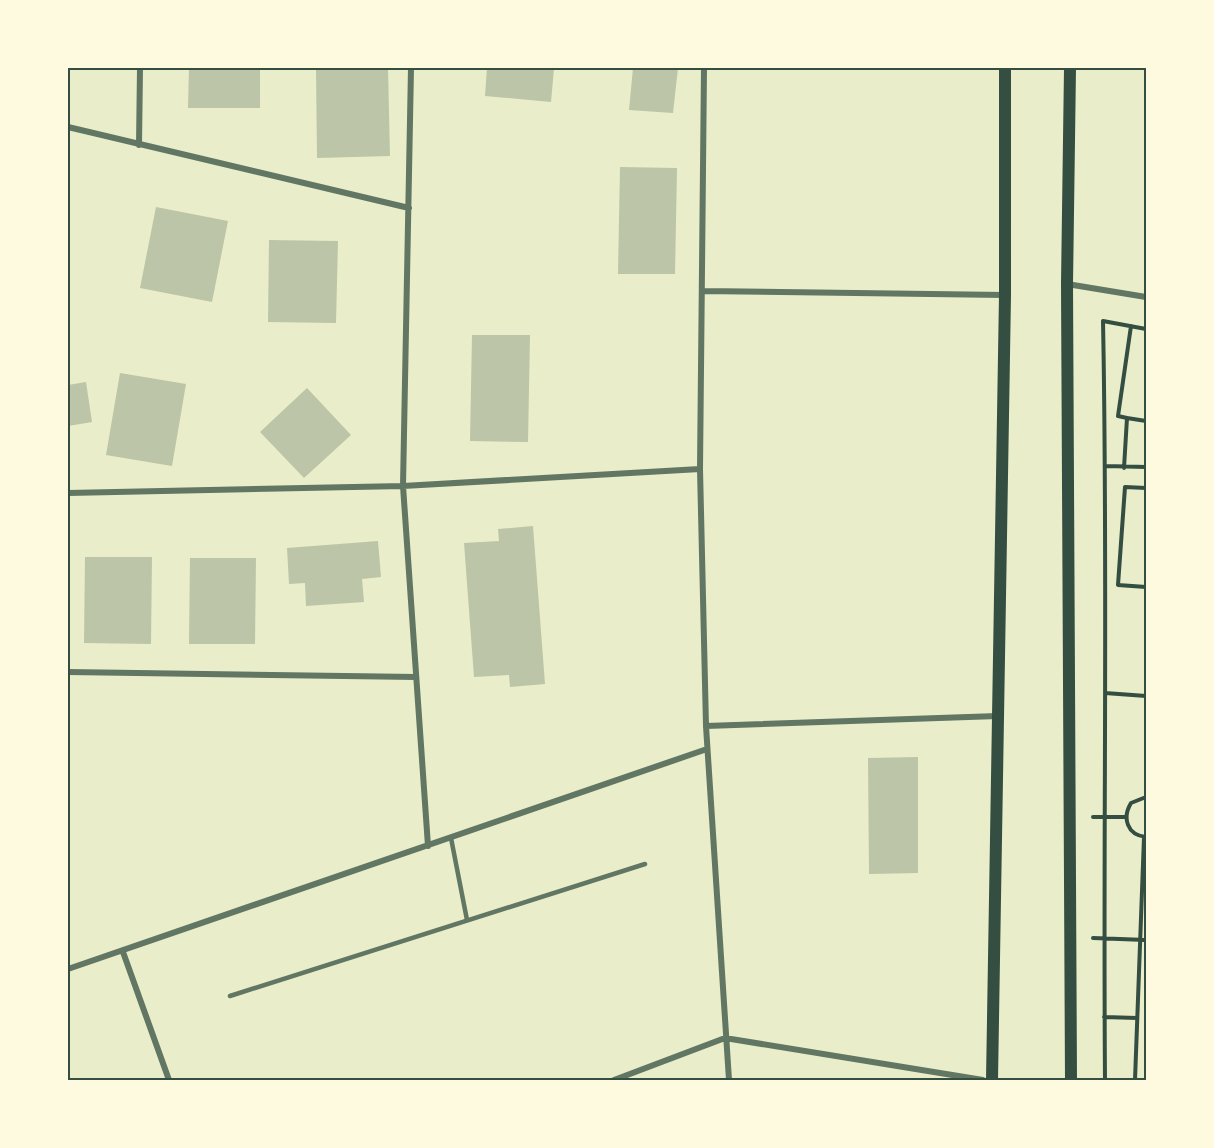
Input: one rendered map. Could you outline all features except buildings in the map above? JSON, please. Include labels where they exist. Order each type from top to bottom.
[{"type":"main road","points":[[992,1080],[1005,295],[1005,68]]},
{"type":"main road","points":[[1070,68],[1067,284],[1071,1080]]},
{"type":"street","points":[[140,68],[140,145]]},
{"type":"street","points":[[411,68],[403,486],[428,846]]},
{"type":"street","points":[[704,68],[700,469],[706,726],[729,1080]]},
{"type":"street","points":[[68,127],[409,208]]},
{"type":"street","points":[[1067,284],[1146,297]]},
{"type":"street","points":[[702,291],[1005,295]]},
{"type":"street","points":[[68,493],[403,486],[700,469]]},
{"type":"street","points":[[68,672],[416,677]]},
{"type":"street","points":[[706,726],[998,716]]},
{"type":"street","points":[[68,969],[123,952],[707,749]]},
{"type":"street","points":[[123,952],[169,1080]]},
{"type":"street","points":[[614,1080],[725,1038],[983,1080]]},
{"type":"lane","points":[[451,838],[467,920]]},
{"type":"lane","points":[[230,996],[645,864]]},
{"type":"path","points":[[1105,1080],[1103,816],[1106,466],[1103,321],[1146,329]]},
{"type":"path","points":[[1131,326],[1118,416],[1146,421]]},
{"type":"path","points":[[1124,468],[1127,418]]},
{"type":"path","points":[[1106,466],[1146,467]]},
{"type":"path","points":[[1146,488],[1125,487],[1118,585],[1146,587]]},
{"type":"path","points":[[1105,693],[1146,696]]},
{"type":"path","points":[[1135,1080],[1145,837],[1133,832],[1126,817],[1131,803],[1146,797],[1146,794]]},
{"type":"path","points":[[1094,817],[1126,817]]},
{"type":"path","points":[[1093,938],[1146,940]]},
{"type":"path","points":[[1104,1017],[1137,1018]]}]
